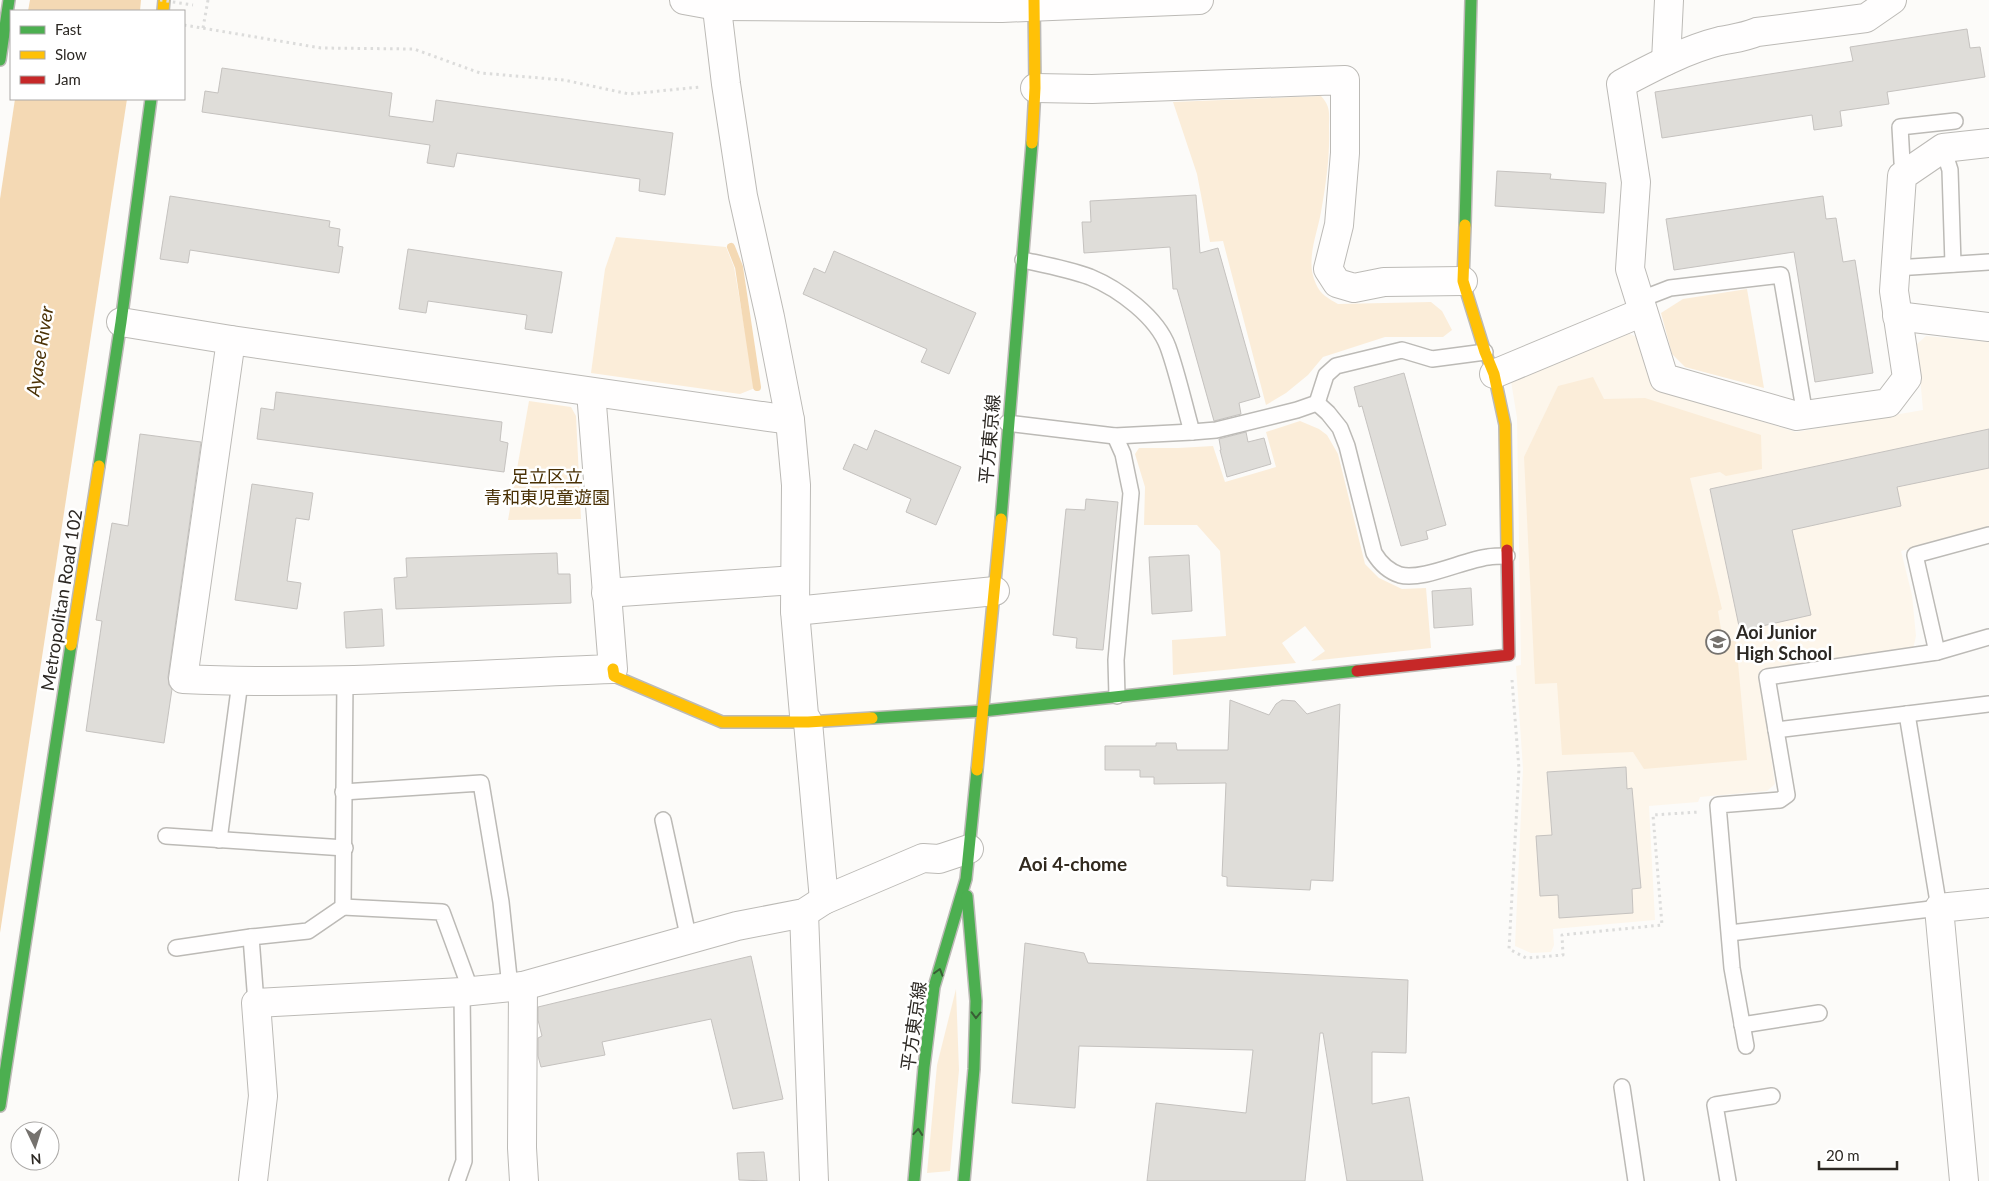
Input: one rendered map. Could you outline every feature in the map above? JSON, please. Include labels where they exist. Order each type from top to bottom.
[{"type":"main road","points":[[0,60],[9,0]]},
{"type":"main road","points":[[613,669],[614,676],[722,722],[808,722],[983,711],[1510,654],[1505,425],[1489,363],[1464,281],[1471,0]]},
{"type":"main road","name":"平方東京線","points":[[964,1181],[974,1069],[976,1001],[966,879],[995,591],[1023,260],[1035,88],[1034,4]]},
{"type":"main road","name":"Metropolitan Road 102","points":[[0,1106],[121,322],[151,100]]},
{"type":"main road","name":"平方東京線","points":[[914,1181],[924,1067],[934,988],[966,879]]},
{"type":"street","points":[[684,0],[716,3],[1034,4],[1199,0]]},
{"type":"street","points":[[1666,61],[1669,0]]},
{"type":"street","points":[[1892,0],[1866,18],[1757,32],[1740,38],[1719,41],[1666,61],[1621,84],[1636,182],[1630,269],[1664,378],[1797,416],[1888,403],[1907,378],[1894,291],[1902,176],[1943,148],[1989,143]]},
{"type":"street","points":[[716,3],[743,196],[790,420],[796,485],[795,612],[804,716],[808,722],[814,906],[814,1181]]},
{"type":"street","points":[[1035,88],[1092,89],[1345,80],[1344,171],[1339,224],[1328,269],[1337,282],[1354,288],[1384,282],[1464,281]]},
{"type":"street","points":[[1489,363],[1641,306]]},
{"type":"street","points":[[1897,316],[1989,327]]},
{"type":"street","points":[[121,322],[231,340],[790,420]]},
{"type":"street","points":[[231,340],[182,679],[240,682],[613,669],[591,392]]},
{"type":"street","points":[[606,592],[794,580]]},
{"type":"street","points":[[795,612],[995,591]]},
{"type":"street","points":[[253,1181],[263,1096],[256,1003],[516,987],[814,906],[923,858],[939,859],[969,849]]},
{"type":"street","points":[[1964,1181],[1939,908],[1989,903]]},
{"type":"street","points":[[516,987],[524,1181]]},
{"type":"lane","points":[[1908,172],[1902,162],[1900,127],[1955,121]]},
{"type":"lane","points":[[1943,148],[1950,170],[1953,264]]},
{"type":"lane","points":[[1023,260],[1060,268],[1102,283],[1138,308],[1157,326],[1168,347],[1192,432]]},
{"type":"lane","points":[[1896,268],[1989,262]]},
{"type":"lane","points":[[1641,306],[1670,288],[1781,275],[1805,415]]},
{"type":"lane","points":[[1317,403],[1326,375],[1336,366],[1402,350],[1432,360],[1489,363]]},
{"type":"lane","points":[[1008,424],[1114,436],[1192,432],[1216,430],[1297,410],[1317,403]]},
{"type":"lane","points":[[1317,403],[1340,428],[1347,446],[1374,553],[1379,562],[1401,575],[1417,575],[1487,557],[1508,556]]},
{"type":"lane","points":[[1114,436],[1123,454],[1129,474],[1131,493],[1116,660],[1117,696]]},
{"type":"lane","points":[[1937,652],[1915,555],[1989,535]]},
{"type":"lane","points":[[1746,1046],[1732,968],[1718,805],[1780,800],[1787,795],[1767,677],[1937,652],[1989,637]]},
{"type":"lane","points":[[343,907],[345,679]]},
{"type":"lane","points":[[219,840],[240,682]]},
{"type":"lane","points":[[1776,730],[1989,704]]},
{"type":"lane","points":[[1730,933],[1939,908],[1907,714]]},
{"type":"lane","points":[[343,792],[481,783],[516,987]]},
{"type":"lane","points":[[663,820],[689,940]]},
{"type":"lane","points":[[166,836],[344,848]]},
{"type":"lane","points":[[176,948],[308,931],[343,907],[442,912],[466,991],[464,1161],[457,1181]]},
{"type":"lane","points":[[251,937],[256,1003]]},
{"type":"lane","points":[[1742,1025],[1819,1013]]},
{"type":"lane","points":[[1622,1087],[1636,1181]]},
{"type":"lane","points":[[1728,1181],[1715,1105],[1772,1096]]},
{"type":"path","points":[[162,0],[193,5],[194,0]]},
{"type":"path","points":[[203,28],[208,0]]},
{"type":"path","points":[[185,25],[322,48],[414,49],[480,73],[564,80],[628,94],[726,84]]},
{"type":"path","points":[[1510,654],[1519,769],[1509,949],[1526,958],[1563,955],[1562,935],[1662,925],[1653,816],[1719,811]]},
{"type":"shaded area","name":"Aoi Junior High School","points":[[1627,333],[1637,337],[1653,388],[1796,432],[1923,410],[1917,344],[1926,336],[1989,342],[1989,527],[1901,551],[1912,595],[1916,636],[1913,649],[1759,671],[1775,784],[1767,791],[1700,797],[1698,802],[1649,806],[1655,920],[1553,929],[1554,945],[1551,952],[1531,953],[1515,946],[1523,769],[1516,666],[1521,665],[1517,418],[1511,381]]},
{"type":"green space","points":[[1321,96],[1329,110],[1329,138],[1321,212],[1312,257],[1313,275],[1318,288],[1325,296],[1338,304],[1431,302],[1442,311],[1452,330],[1443,337],[1385,337],[1323,357],[1308,375],[1286,393],[1266,405],[1223,241],[1210,242],[1197,174],[1173,102]]},
{"type":"green space","points":[[616,237],[726,247],[734,267],[755,388],[740,394],[591,373],[605,269]]},
{"type":"green space","points":[[1747,289],[1764,388],[1685,367],[1672,354],[1661,313],[1683,299]]},
{"type":"green space","points":[[1593,377],[1604,399],[1645,398],[1761,435],[1762,469],[1726,476],[1720,472],[1690,478],[1722,609],[1718,611],[1723,641],[1736,641],[1747,760],[1644,769],[1633,752],[1562,755],[1557,683],[1535,684],[1524,457],[1558,386]]},
{"type":"green space","name":"足立区立 青和東児童遊園","points":[[529,401],[571,407],[576,416],[581,519],[508,520]]},
{"type":"green space","points":[[1300,421],[1319,429],[1327,435],[1338,454],[1365,564],[1379,578],[1402,589],[1426,588],[1431,648],[1311,661],[1325,651],[1305,626],[1282,643],[1296,663],[1173,675],[1172,640],[1226,636],[1220,551],[1197,525],[1144,525],[1145,487],[1135,454],[1139,448],[1213,446],[1225,482],[1276,467],[1266,432]]},
{"type":"green space","points":[[956,989],[959,1070],[950,1171],[927,1173],[937,1065]]},
{"type":"water","points":[[30,0],[141,0],[140,10],[28,10]]},
{"type":"water","name":"Ayase River","points":[[15,100],[127,100],[0,933],[0,199]]},
{"type":"building","points":[[1967,29],[1970,48],[1980,47],[1985,77],[1887,92],[1889,104],[1840,111],[1842,126],[1814,130],[1812,115],[1662,138],[1655,92],[1853,61],[1850,47]]},
{"type":"building","points":[[222,68],[392,93],[389,116],[433,122],[436,100],[673,133],[665,195],[639,191],[640,179],[457,153],[454,167],[427,163],[430,145],[202,112],[205,91],[218,93]]},
{"type":"building","points":[[1497,171],[1551,174],[1550,179],[1606,183],[1604,213],[1495,206]]},
{"type":"building","points":[[1196,195],[1200,253],[1218,248],[1260,397],[1239,403],[1241,414],[1214,421],[1177,289],[1173,289],[1170,247],[1084,253],[1082,222],[1091,222],[1090,201]]},
{"type":"building","points":[[170,196],[330,221],[329,227],[340,229],[338,246],[343,247],[339,273],[190,250],[188,263],[160,259]]},
{"type":"building","points":[[1823,196],[1826,219],[1836,218],[1843,262],[1855,260],[1873,373],[1815,382],[1794,252],[1674,270],[1666,219]]},
{"type":"building","points":[[408,249],[562,272],[552,333],[525,329],[527,315],[428,301],[426,313],[399,309]]},
{"type":"building","points":[[834,251],[976,313],[949,374],[921,362],[927,349],[803,294],[814,268],[825,273]]},
{"type":"building","points":[[1404,373],[1446,525],[1426,531],[1428,539],[1401,546],[1362,406],[1359,407],[1354,387]]},
{"type":"building","points":[[276,392],[502,422],[500,441],[508,443],[504,472],[257,439],[261,408],[274,410]]},
{"type":"building","points":[[1989,429],[1989,468],[1897,487],[1901,506],[1792,530],[1811,615],[1740,631],[1710,489]]},
{"type":"building","points":[[875,430],[961,467],[936,525],[906,512],[911,499],[843,469],[854,444],[867,450]]},
{"type":"building","points":[[1246,432],[1248,442],[1264,438],[1271,464],[1227,477],[1219,439]]},
{"type":"building","points":[[140,434],[201,442],[168,677],[169,685],[172,689],[164,743],[86,731],[102,621],[96,620],[112,523],[128,526]]},
{"type":"building","points":[[252,484],[313,493],[309,520],[296,518],[287,581],[301,583],[297,609],[235,600]]},
{"type":"building","points":[[1086,499],[1118,502],[1103,650],[1076,648],[1077,638],[1053,635],[1066,509],[1085,510]]},
{"type":"building","points":[[557,553],[558,574],[570,574],[571,603],[396,609],[394,578],[407,577],[406,558]]},
{"type":"building","points":[[1189,555],[1192,611],[1152,614],[1149,557]]},
{"type":"building","points":[[1471,588],[1473,625],[1434,628],[1432,591]]},
{"type":"building","points":[[382,609],[384,646],[346,648],[344,612]]},
{"type":"building","points":[[1230,700],[1269,715],[1276,704],[1282,700],[1295,701],[1307,714],[1340,704],[1333,881],[1311,880],[1310,890],[1227,886],[1227,877],[1222,876],[1226,783],[1154,784],[1154,777],[1140,777],[1140,770],[1105,770],[1105,746],[1156,746],[1156,743],[1176,743],[1177,750],[1228,750]]},
{"type":"building","points":[[1626,767],[1627,789],[1632,788],[1641,888],[1632,889],[1633,913],[1559,918],[1558,895],[1540,896],[1536,836],[1552,835],[1547,772]]},
{"type":"building","points":[[1025,943],[1084,953],[1088,963],[1408,980],[1406,1053],[1372,1052],[1372,1104],[1409,1097],[1423,1181],[1347,1181],[1323,1033],[1320,1033],[1305,1181],[1147,1181],[1156,1103],[1246,1113],[1253,1050],[1079,1046],[1075,1108],[1012,1103]]},
{"type":"building","points":[[751,956],[783,1099],[733,1109],[711,1019],[602,1042],[605,1055],[541,1067],[538,1056],[538,1038],[542,1036],[538,1020],[538,1007]]},
{"type":"building","points":[[764,1152],[767,1181],[739,1180],[737,1153]]},
{"type":"waterway","points":[[731,247],[739,267],[757,387]]},
{"type":"traffic: fast","points":[[0,60],[9,0]]},
{"type":"traffic: fast","points":[[1465,225],[1471,0]]},
{"type":"traffic: fast","points":[[99,466],[121,322],[151,100]]},
{"type":"traffic: fast","points":[[1001,519],[1032,143]]},
{"type":"traffic: fast","points":[[0,1106],[71,645]]},
{"type":"traffic: fast","points":[[872,718],[983,711],[1357,671]]},
{"type":"traffic: fast","points":[[914,1181],[924,1067],[934,987],[966,879],[977,770]]},
{"type":"traffic: fast","points":[[964,1181],[974,1069],[976,1001],[967,896]]},
{"type":"traffic: slow","points":[[163,10],[164,0]]},
{"type":"traffic: slow","points":[[1032,143],[1035,88],[1034,0]]},
{"type":"traffic: slow","points":[[1465,225],[1463,281],[1485,352],[1494,374],[1505,425],[1507,550]]},
{"type":"traffic: slow","points":[[71,645],[99,466]]},
{"type":"traffic: slow","points":[[977,770],[1001,519]]},
{"type":"traffic: slow","points":[[613,669],[614,676],[722,722],[808,722],[872,718]]},
{"type":"traffic: jam","points":[[1357,671],[1509,655],[1507,550]]},
{"type":"place","name":"Aoi Junior High School","points":[[1718,642]]},
{"type":"district","name":"Aoi 4-chome","points":[[1073,863]]}]
